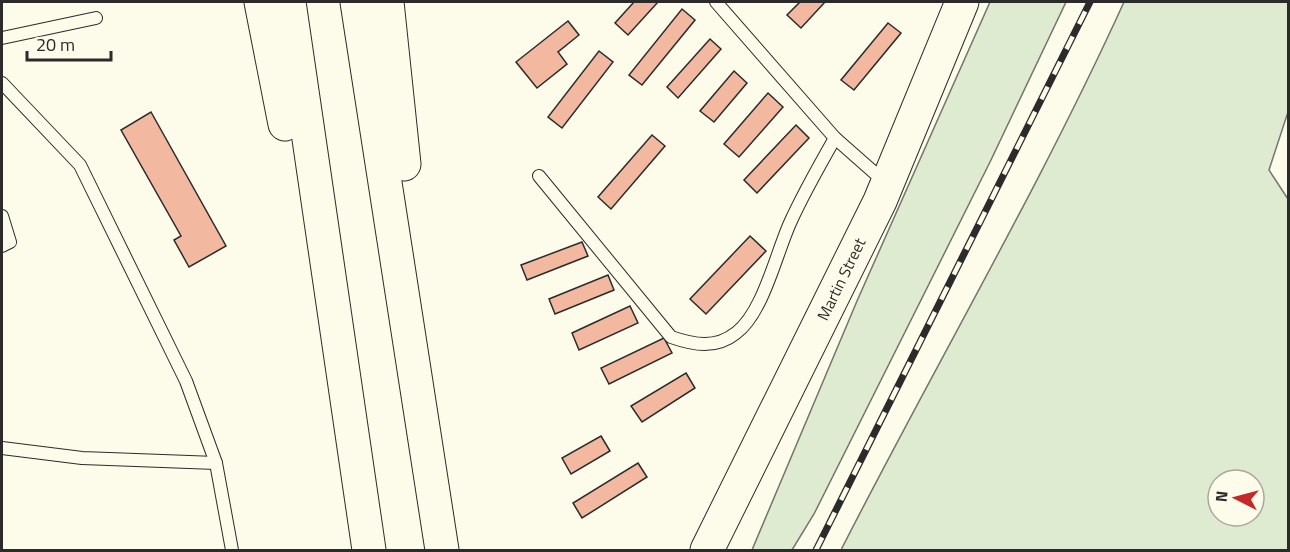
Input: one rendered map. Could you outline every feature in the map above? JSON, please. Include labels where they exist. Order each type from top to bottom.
[{"type":"main road","points":[[261,2],[353,442]]},
{"type":"main road","points":[[290,2],[369,550]]},
{"type":"main road","points":[[357,2],[442,550]]},
{"type":"main road","points":[[387,2],[409,210],[415,370]]},
{"type":"main road","name":"Martin Street","points":[[707,550],[887,183],[962,2]]},
{"type":"lane","points":[[716,2],[835,138],[887,183]]},
{"type":"lane","points":[[2,38],[96,18]]},
{"type":"lane","points":[[2,83],[80,165],[186,381],[216,464],[232,550]]},
{"type":"lane","points":[[538,176],[671,337],[695,346],[718,343],[736,333],[753,314],[790,222],[835,138]]},
{"type":"lane","points":[[2,216],[10,242],[2,246]]},
{"type":"lane","points":[[2,448],[82,458],[216,464]]},
{"type":"green space","points":[[990,2],[1066,2],[991,160],[814,514],[792,550],[752,550],[857,301]]},
{"type":"green space","points":[[1124,2],[1288,2],[1288,112],[1269,170],[1288,199],[1288,550],[841,550],[1057,141]]},
{"type":"building","points":[[634,2],[658,2],[628,35],[615,23]]},
{"type":"building","points":[[800,2],[825,2],[801,28],[787,15]]},
{"type":"building","points":[[682,9],[695,20],[642,85],[629,75]]},
{"type":"building","points":[[568,21],[579,35],[558,52],[567,64],[537,88],[516,62]]},
{"type":"building","points":[[888,23],[901,33],[854,90],[841,80]]},
{"type":"building","points":[[710,39],[721,49],[678,98],[667,87]]},
{"type":"building","points":[[599,51],[613,62],[562,128],[548,117]]},
{"type":"building","points":[[734,71],[747,83],[714,122],[700,111]]},
{"type":"building","points":[[768,93],[783,107],[739,157],[724,144]]},
{"type":"building","points":[[151,112],[226,246],[189,267],[174,240],[181,236],[121,130]]},
{"type":"building","points":[[796,125],[809,138],[757,193],[744,180]]},
{"type":"building","points":[[652,135],[665,146],[611,209],[598,197]]},
{"type":"building","points":[[750,236],[766,251],[706,314],[690,299]]},
{"type":"building","points":[[582,242],[588,256],[527,280],[521,265]]},
{"type":"building","points":[[608,275],[614,290],[555,314],[549,299]]},
{"type":"building","points":[[630,306],[638,323],[579,350],[572,333]]},
{"type":"building","points":[[664,338],[672,353],[609,384],[601,368]]},
{"type":"building","points":[[686,373],[695,388],[642,422],[631,406]]},
{"type":"building","points":[[601,436],[610,451],[571,474],[562,458]]},
{"type":"building","points":[[638,463],[647,477],[582,518],[573,503]]},
{"type":"railway","points":[[816,550],[1090,2]]}]
